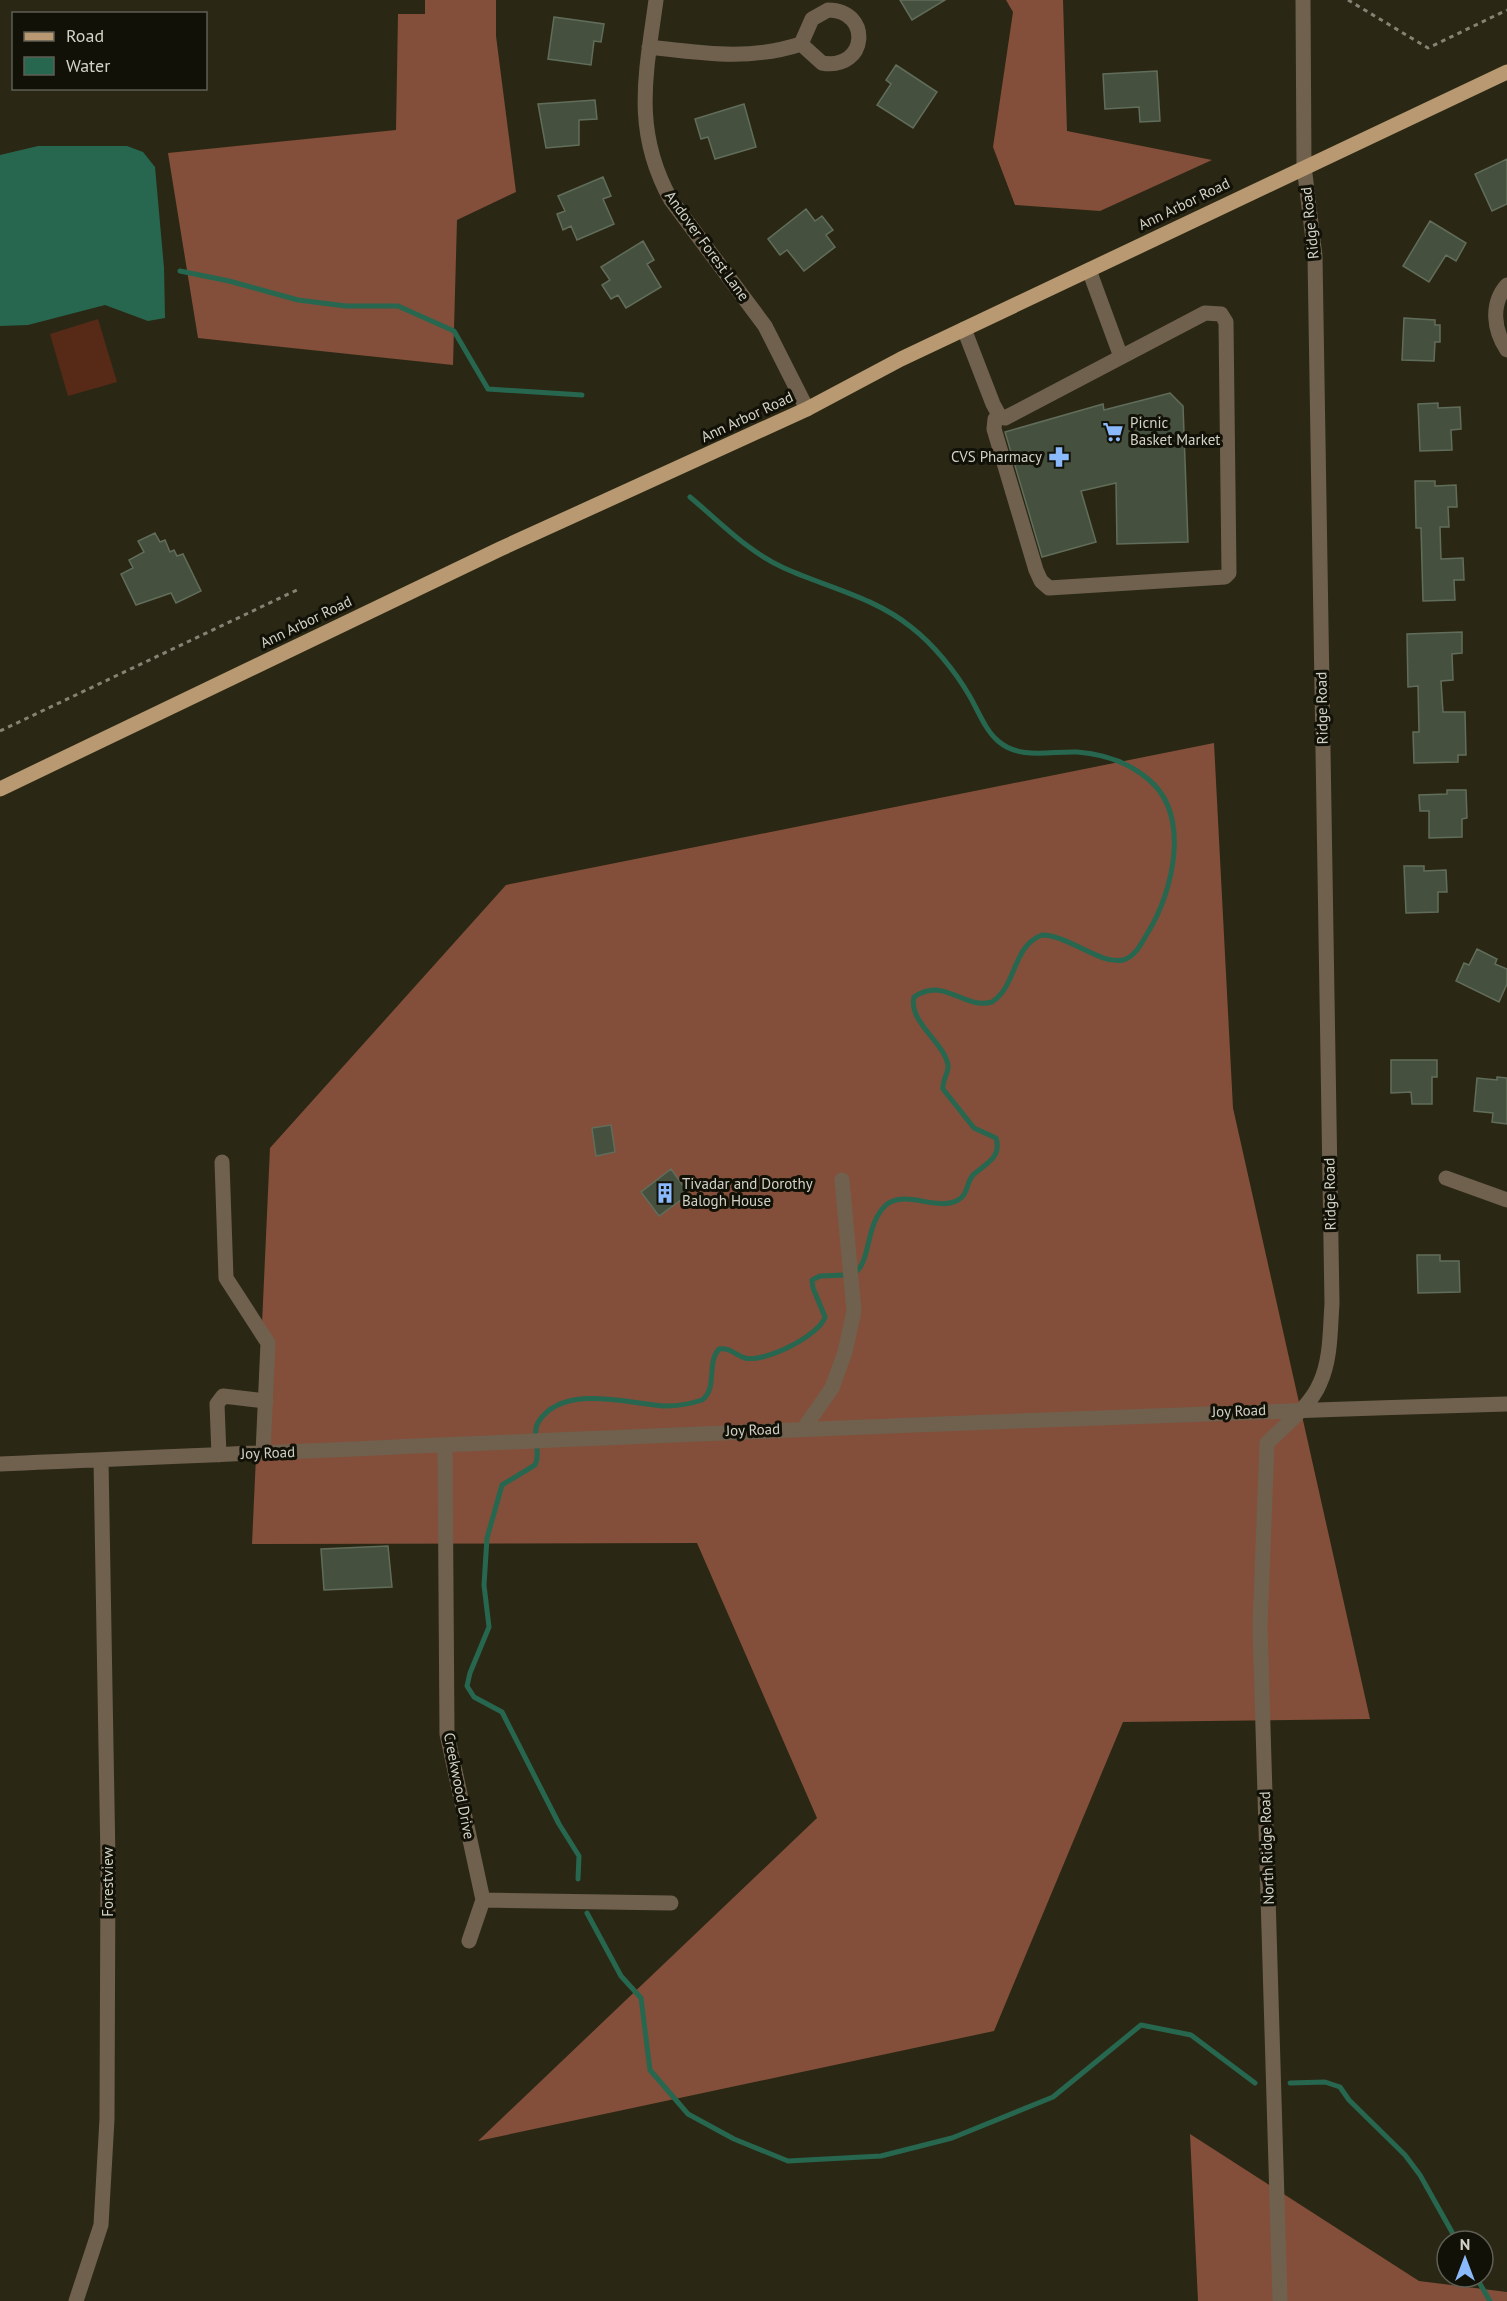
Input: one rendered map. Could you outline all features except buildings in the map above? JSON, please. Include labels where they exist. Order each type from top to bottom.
[{"type":"main road","name":"Ann Arbor Road","points":[[0,789],[500,549],[807,409],[964,329],[1304,166],[1395,127],[1507,72]]},
{"type":"street","name":"Andover Forest Lane","points":[[656,0],[644,107],[650,152],[658,177],[671,200],[765,326],[807,409]]},
{"type":"street","name":"Ridge Road","points":[[1301,1410],[1320,1384],[1329,1348],[1332,1304],[1315,256],[1304,166],[1303,0]]},
{"type":"street","points":[[649,47],[735,56],[784,50],[801,44]]},
{"type":"street","points":[[1089,270],[1121,357]]},
{"type":"street","points":[[1507,285],[1497,303],[1495,316],[1496,329],[1507,350]]},
{"type":"street","points":[[964,329],[999,414],[1005,418],[1205,313],[1221,314],[1226,322],[1229,573],[1226,577],[1050,588],[1041,581],[1036,570],[1000,451],[994,429],[995,419],[999,414]]},
{"type":"street","points":[[222,1162],[226,1278],[268,1343],[263,1453]]},
{"type":"street","points":[[1446,1178],[1507,1200]]},
{"type":"street","points":[[804,1428],[832,1388],[845,1352],[854,1311],[842,1180]]},
{"type":"street","points":[[219,1455],[217,1404],[224,1396],[266,1401]]},
{"type":"street","name":"Joy Road","points":[[0,1464],[445,1446],[804,1428],[1507,1404]]},
{"type":"street","name":"North Ridge Road","points":[[1280,2301],[1260,1626],[1267,1443],[1301,1410]]},
{"type":"street","name":"Creekwood Drive","points":[[445,1446],[447,1734],[483,1900]]},
{"type":"street","name":"Forestview","points":[[76,2301],[101,2225],[107,2119],[108,1862],[101,1460]]},
{"type":"street","points":[[469,1941],[483,1900],[671,1903]]},
{"type":"path","points":[[1348,0],[1428,48],[1507,10]]},
{"type":"path","points":[[0,731],[299,589]]},
{"type":"shaded area","points":[[425,0],[496,0],[496,36],[516,192],[457,220],[453,365],[198,338],[168,153],[396,130],[398,14],[425,14]]},
{"type":"shaded area","points":[[1006,0],[1063,0],[1067,131],[1212,160],[1100,211],[1015,205],[993,147],[1013,12]]},
{"type":"shaded area","points":[[98,319],[117,382],[68,396],[50,334]]},
{"type":"shaded area","points":[[1214,743],[1233,1108],[1370,1719],[1123,1722],[994,2031],[478,2141],[817,1818],[697,1543],[252,1544],[270,1148],[506,885]]},
{"type":"shaded area","points":[[1190,2134],[1419,2281],[1435,2283],[1435,2289],[1483,2289],[1507,2292],[1507,2301],[1198,2301]]},
{"type":"water","points":[[38,146],[127,146],[143,152],[155,167],[164,268],[165,318],[148,321],[105,305],[28,325],[0,326],[0,155]]},
{"type":"waterway","points":[[180,271],[229,281],[298,300],[346,306],[398,306],[454,331],[488,389],[582,395]]},
{"type":"waterway","points":[[690,497],[758,554],[800,575],[866,600],[911,627],[950,667],[989,731],[1007,747],[1026,753],[1077,752],[1114,760],[1148,779],[1162,794],[1170,813],[1174,833],[1174,855],[1170,876],[1156,917],[1140,946],[1131,956],[1123,960],[1104,958],[1052,936],[1042,935],[1032,940],[1025,948],[1006,986],[992,1002],[972,1002],[945,991],[935,990],[914,997],[916,1015],[940,1048],[948,1065],[943,1089],[974,1128],[996,1138],[997,1150],[992,1159],[971,1177],[964,1194],[958,1200],[941,1204],[903,1199],[886,1205],[875,1221],[865,1257],[857,1271]]},
{"type":"waterway","points":[[578,1879],[579,1856],[559,1824],[502,1712],[474,1697],[467,1686],[489,1627],[484,1585],[487,1538],[502,1485],[535,1465],[537,1426],[550,1409],[564,1402],[581,1399],[598,1398],[666,1406],[702,1400],[710,1389],[713,1361],[719,1349],[729,1350],[745,1358],[754,1358],[777,1352],[802,1340],[813,1332],[825,1317],[812,1280],[820,1276],[846,1275]]},
{"type":"waterway","points":[[587,1913],[621,1976],[641,1998],[650,2070],[688,2114],[734,2139],[788,2161],[881,2156],[952,2138],[1053,2097],[1141,2025],[1191,2035],[1255,2083]]},
{"type":"waterway","points":[[1290,2083],[1325,2082],[1340,2087],[1349,2100],[1405,2155],[1420,2175],[1450,2229]]},
{"type":"waterway","points":[[1483,2289],[1490,2301]]},
{"type":"place","name":"Picnic Basket Market","points":[[1113,432]]},
{"type":"place","name":"CVS Pharmacy","points":[[1059,457]]},
{"type":"place","name":"Tivadar and Dorothy Balogh House","points":[[665,1193]]}]
